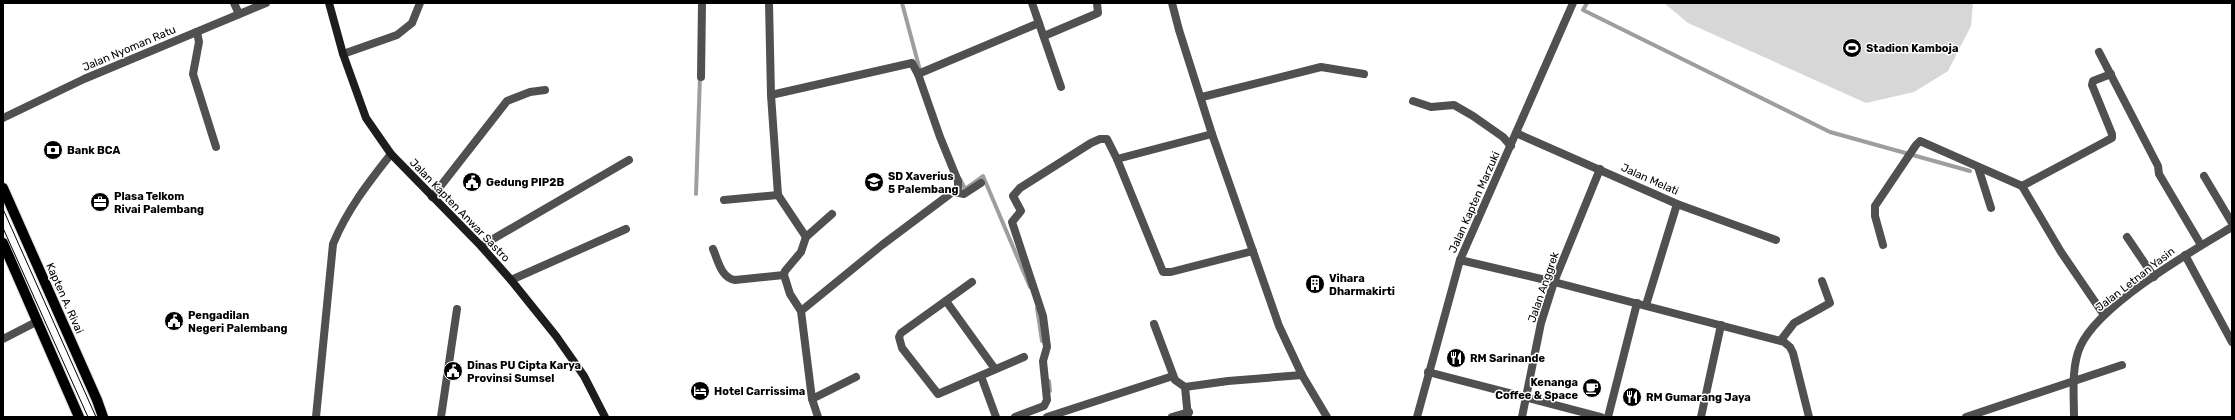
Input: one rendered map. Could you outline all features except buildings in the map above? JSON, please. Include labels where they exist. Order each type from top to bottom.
[{"type":"main road","name":"Kapten A. Rivai","points":[[3,188],[97,400],[103,417]]},
{"type":"main road","points":[[3,244],[79,417]]},
{"type":"street","points":[[234,3],[239,14]]},
{"type":"street","name":"Jalan Nyoman Ratu","points":[[3,118],[84,79],[266,3]]},
{"type":"street","name":"Jalan Kapten Anwar Sastro","points":[[329,3],[343,54],[366,118],[391,154],[481,246],[511,280],[556,336],[584,376],[605,417]]},
{"type":"street","points":[[343,54],[397,36],[412,23],[420,3]]},
{"type":"street","points":[[701,77],[702,3]]},
{"type":"street","points":[[769,3],[771,95],[778,195],[806,237]]},
{"type":"street","points":[[1032,3],[1061,87]]},
{"type":"street","points":[[1044,36],[1097,14],[1099,11],[1097,3]]},
{"type":"street","points":[[1172,3],[1178,30],[1202,97],[1212,134],[1279,326],[1302,375],[1327,417]]},
{"type":"street","name":"Jalan Kapten Marzuki","points":[[1417,417],[1428,372],[1460,260],[1573,3]]},
{"type":"street","points":[[922,72],[1039,23]]},
{"type":"street","points":[[196,32],[199,42],[193,74],[216,147]]},
{"type":"street","points":[[2099,52],[2158,166],[2159,174],[2201,245]]},
{"type":"street","points":[[771,95],[912,63],[922,72],[940,137],[959,186],[955,192],[882,245],[801,311]]},
{"type":"street","points":[[1202,97],[1321,67],[1364,74]]},
{"type":"street","points":[[2022,186],[2112,138],[2092,85],[2093,81],[2110,74]]},
{"type":"street","points":[[432,197],[507,101],[530,92],[545,90]]},
{"type":"street","points":[[1413,101],[1431,107],[1454,105],[1473,116],[1502,137],[1511,146]]},
{"type":"street","name":"Jalan Melati","points":[[1516,133],[1677,204],[1776,240]]},
{"type":"street","points":[[1117,159],[1212,134]]},
{"type":"street","points":[[1014,417],[1044,406],[1048,398],[1043,359],[1047,350],[1042,316],[1012,222],[1021,210],[1014,194],[1020,188],[1100,139],[1107,139],[1110,142],[1163,272],[1171,272],[1253,251]]},
{"type":"street","points":[[1883,245],[1874,216],[1875,206],[1920,141],[2022,186],[2062,252],[2104,315]]},
{"type":"street","points":[[316,417],[333,244],[342,222],[355,200],[391,154]]},
{"type":"street","points":[[481,246],[630,160]]},
{"type":"street","points":[[1978,167],[1991,208]]},
{"type":"street","name":"Jalan Anggrek","points":[[1522,417],[1541,323],[1554,282],[1600,169]]},
{"type":"street","points":[[2204,176],[2232,223]]},
{"type":"street","points":[[955,192],[964,194],[981,183]]},
{"type":"street","points":[[724,200],[778,195]]},
{"type":"street","points":[[1646,305],[1677,204]]},
{"type":"street","points":[[818,417],[812,399],[801,311],[790,294],[784,275],[785,271],[800,252],[806,237],[832,214]]},
{"type":"street","name":"Jalan Letnan Yasin","points":[[2074,417],[2074,380],[2078,355],[2082,343],[2104,315],[2185,255],[2232,227]]},
{"type":"street","points":[[511,280],[626,229]]},
{"type":"street","points":[[2127,237],[2154,277]]},
{"type":"street","points":[[713,249],[724,274],[729,279],[735,280],[784,275]]},
{"type":"street","points":[[2185,255],[2232,342]]},
{"type":"street","points":[[1460,260],[1554,282],[1781,340],[1788,344],[1793,353],[1809,417]]},
{"type":"street","points":[[1781,340],[1794,323],[1830,302],[1822,281]]},
{"type":"street","points":[[972,282],[901,333],[899,342],[936,393],[940,393],[1024,357]]},
{"type":"street","points":[[946,301],[995,369]]},
{"type":"street","points":[[1608,417],[1637,303]]},
{"type":"street","points":[[441,417],[457,309]]},
{"type":"street","points":[[3,339],[38,321]]},
{"type":"street","points":[[1154,324],[1173,376],[1175,380],[1185,387],[1228,381],[1302,375]]},
{"type":"street","points":[[1701,417],[1721,325]]},
{"type":"street","points":[[1966,417],[2122,364]]},
{"type":"street","points":[[1428,372],[1601,417]]},
{"type":"street","points":[[981,376],[996,417]]},
{"type":"street","points":[[1044,406],[1048,417],[1173,376]]},
{"type":"street","points":[[812,399],[856,377]]},
{"type":"street","points":[[1172,417],[1188,414],[1185,387]]},
{"type":"shaded area","name":"Stadion Kamboja","points":[[1664,3],[1973,3],[1971,26],[1948,71],[1914,92],[1866,103],[1688,23]]},
{"type":"waterway","points":[[902,3],[921,74]]},
{"type":"waterway","points":[[1587,3],[1583,10],[1830,132],[1970,171]]},
{"type":"waterway","points":[[696,194],[700,76]]},
{"type":"waterway","points":[[960,179],[965,189],[983,176],[1030,287]]},
{"type":"waterway","points":[[1037,308],[1042,341]]},
{"type":"waterway","points":[[1049,381],[1050,391]]},
{"type":"tram line","points":[[3,209],[96,417]]},
{"type":"tram line","points":[[3,228],[88,417]]},
{"type":"place","name":"Stadion Kamboja","points":[[1852,48]]},
{"type":"place","name":"Bank BCA","points":[[53,150]]},
{"type":"place","name":"Gedung PIP2B","points":[[472,182]]},
{"type":"place","name":"SD Xaverius 5 Palembang","points":[[874,182]]},
{"type":"place","name":"Plasa Telkom Rivai Palembang","points":[[100,202]]},
{"type":"place","name":"Vihara Dharmakirti","points":[[1315,284]]},
{"type":"place","name":"Pengadilan Negeri Palembang","points":[[174,321]]},
{"type":"place","name":"RM Sarinande","points":[[1456,358]]},
{"type":"place","name":"Dinas PU Cipta Karya Provinsi Sumsel","points":[[453,371]]},
{"type":"place","name":"Kenanga Coffee & Space","points":[[1592,388]]},
{"type":"place","name":"Hotel Carrissima","points":[[700,391]]},
{"type":"place","name":"RM Gumarang Jaya","points":[[1632,397]]}]
